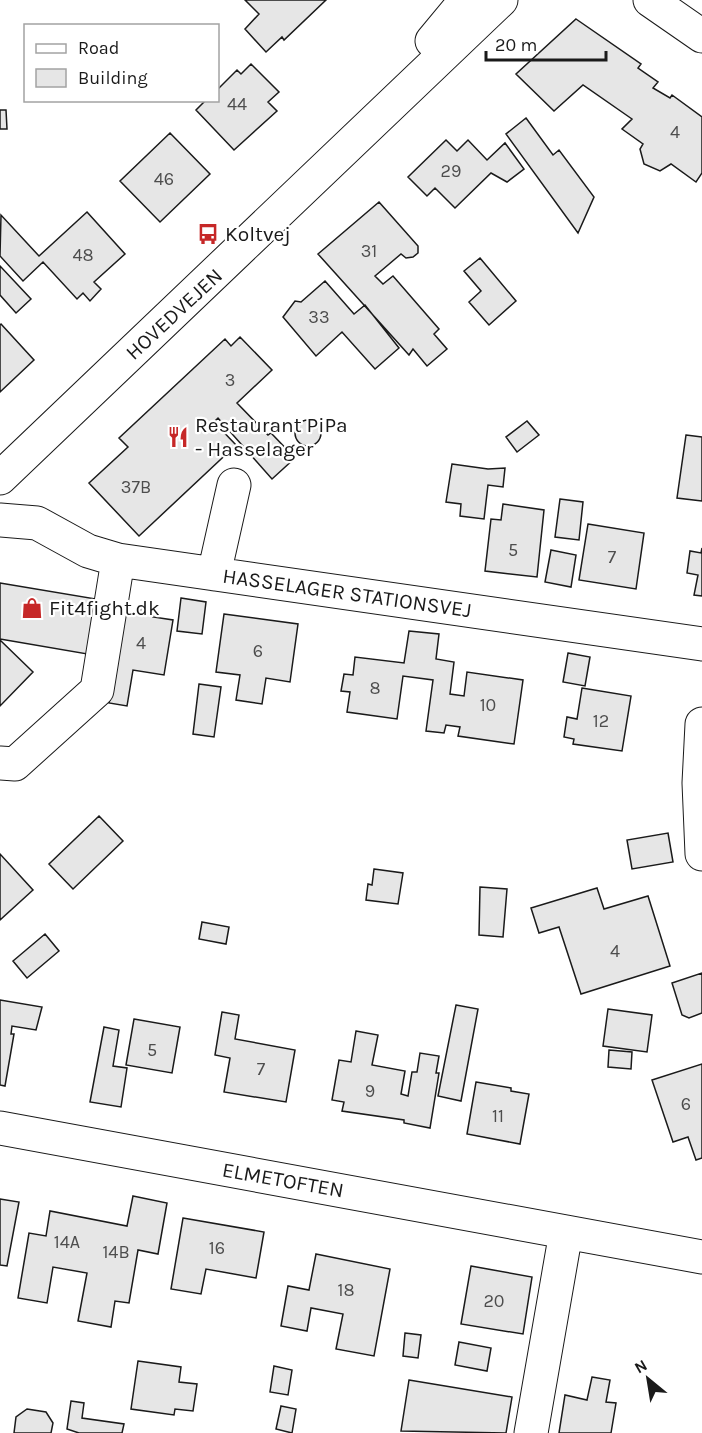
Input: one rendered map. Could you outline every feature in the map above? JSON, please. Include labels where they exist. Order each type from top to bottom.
[{"type":"street","name":"HOVEDVEJEN","points":[[346,147],[466,0]]},
{"type":"street","name":"HOVEDVEJEN","points":[[0,478],[296,199],[346,147],[501,0]]},
{"type":"street","points":[[650,0],[702,36]]},
{"type":"street","points":[[214,574],[234,485]]},
{"type":"street","name":"HASSELAGER STATIONSVEJ","points":[[0,520],[37,523],[88,551],[118,560],[702,644]]},
{"type":"street","points":[[0,763],[15,764],[97,690],[118,560]]},
{"type":"street","points":[[702,724],[699,783],[702,854]]},
{"type":"street","name":"ELMETOFTEN","points":[[0,1128],[702,1257]]},
{"type":"street","points":[[531,1433],[566,1232]]},
{"type":"building","points":[[245,0],[326,0],[284,40],[282,37],[266,52],[245,29],[259,14]]},
{"type":"building","points":[[576,19],[641,64],[638,68],[658,82],[653,88],[670,98],[672,95],[702,117],[702,173],[696,182],[671,164],[660,171],[644,164],[640,149],[643,144],[622,129],[632,119],[583,85],[554,111],[516,74]]},
{"type":"building","points":[[251,64],[279,92],[268,102],[277,111],[234,150],[196,110],[204,102],[219,102],[219,88],[237,70],[241,74]]},
{"type":"building","points":[[0,110],[6,110],[7,129],[0,129]]},
{"type":"building","points":[[526,118],[553,155],[559,150],[594,197],[578,233],[506,134]]},
{"type":"building","points":[[170,133],[210,174],[160,222],[120,181]]},
{"type":"building","points":[[446,140],[457,151],[468,140],[487,160],[505,143],[524,169],[507,182],[491,173],[455,208],[435,188],[427,196],[408,177]]},
{"type":"building","points":[[379,202],[418,246],[418,253],[413,257],[406,258],[401,254],[375,276],[383,284],[393,276],[439,329],[434,334],[447,349],[427,366],[413,349],[409,355],[318,254]]},
{"type":"building","points":[[87,212],[125,254],[94,282],[101,289],[90,301],[83,293],[77,299],[43,262],[23,281],[0,256],[1,215],[39,256]]},
{"type":"building","points":[[480,258],[516,301],[489,325],[469,302],[481,291],[464,271]]},
{"type":"building","points":[[0,266],[31,299],[16,313],[0,295]]},
{"type":"building","points":[[325,281],[354,314],[365,305],[399,348],[375,369],[342,332],[316,356],[283,317],[295,301],[301,302]]},
{"type":"building","points":[[0,325],[34,360],[0,392]]},
{"type":"building","points":[[240,337],[272,370],[237,403],[268,435],[271,433],[295,458],[272,479],[218,418],[214,422],[236,445],[139,536],[89,483],[128,447],[119,438],[225,339],[231,346]]},
{"type":"building","points":[[308,420],[317,424],[321,433],[317,442],[308,446],[299,442],[295,433],[299,424]]},
{"type":"building","points":[[527,421],[539,435],[517,452],[506,437]]},
{"type":"building","points":[[686,435],[702,437],[702,501],[677,498]]},
{"type":"building","points":[[452,464],[488,469],[505,468],[503,487],[488,485],[484,519],[460,516],[461,504],[446,502]]},
{"type":"building","points":[[560,499],[583,502],[579,540],[555,537]]},
{"type":"building","points":[[503,504],[544,510],[537,577],[485,571],[491,519],[501,520]]},
{"type":"building","points":[[588,524],[644,533],[636,589],[579,580]]},
{"type":"building","points":[[702,548],[702,596],[694,595],[698,575],[687,573],[690,551],[701,553]]},
{"type":"building","points":[[551,550],[576,555],[571,587],[545,582]]},
{"type":"building","points":[[0,583],[102,600],[93,655],[0,639]]},
{"type":"building","points":[[181,598],[206,602],[202,634],[177,631]]},
{"type":"building","points":[[141,606],[155,608],[153,617],[173,620],[164,675],[133,670],[127,706],[109,703],[120,611],[140,614]]},
{"type":"building","points":[[224,614],[298,624],[290,682],[266,678],[262,704],[236,700],[240,675],[216,672]]},
{"type":"building","points":[[409,631],[439,634],[436,659],[454,662],[450,694],[464,696],[467,672],[523,680],[514,744],[458,736],[460,727],[446,725],[444,733],[426,731],[433,680],[403,676],[397,719],[347,712],[350,692],[341,691],[344,674],[353,675],[355,657],[404,663]]},
{"type":"building","points":[[0,640],[33,672],[0,706]]},
{"type":"building","points":[[568,653],[590,657],[585,686],[563,682]]},
{"type":"building","points":[[199,684],[221,687],[214,737],[193,734]]},
{"type":"building","points":[[582,688],[631,696],[622,751],[573,744],[574,739],[564,737],[567,717],[577,719]]},
{"type":"building","points":[[99,816],[123,841],[73,889],[49,864]]},
{"type":"building","points":[[668,833],[673,862],[632,869],[627,840]]},
{"type":"building","points":[[0,854],[33,890],[0,920]]},
{"type":"building","points":[[374,869],[403,873],[398,904],[366,900],[368,884],[372,885]]},
{"type":"building","points":[[480,887],[507,889],[503,937],[479,935]]},
{"type":"building","points":[[597,888],[604,909],[648,896],[670,966],[581,994],[559,927],[539,933],[531,908]]},
{"type":"building","points":[[202,922],[229,927],[226,944],[199,939]]},
{"type":"building","points":[[45,934],[59,951],[27,978],[13,961]]},
{"type":"building","points":[[702,973],[702,1013],[689,1018],[682,1015],[672,983]]},
{"type":"building","points":[[0,1000],[42,1007],[36,1030],[12,1026],[11,1034],[14,1034],[5,1086],[0,1085]]},
{"type":"building","points":[[456,1005],[478,1009],[461,1101],[438,1096]]},
{"type":"building","points":[[608,1009],[652,1015],[647,1052],[603,1046]]},
{"type":"building","points":[[222,1012],[239,1015],[235,1039],[295,1050],[286,1102],[224,1092],[230,1058],[215,1055]]},
{"type":"building","points":[[134,1019],[180,1027],[172,1073],[126,1065]]},
{"type":"building","points":[[104,1027],[119,1030],[113,1066],[127,1068],[121,1107],[90,1102]]},
{"type":"building","points":[[356,1031],[378,1035],[372,1065],[405,1071],[401,1094],[408,1096],[412,1072],[417,1072],[420,1053],[439,1056],[436,1073],[439,1073],[430,1128],[404,1123],[404,1120],[342,1111],[344,1102],[332,1100],[339,1060],[351,1062]]},
{"type":"building","points":[[609,1050],[632,1052],[631,1069],[608,1067]]},
{"type":"building","points":[[702,1064],[702,1158],[696,1160],[688,1137],[673,1142],[652,1080]]},
{"type":"building","points":[[476,1082],[511,1088],[511,1091],[529,1094],[520,1144],[467,1134]]},
{"type":"building","points":[[133,1196],[167,1203],[158,1254],[138,1250],[129,1303],[115,1301],[111,1327],[78,1321],[87,1273],[53,1267],[47,1303],[18,1298],[29,1233],[46,1236],[50,1211],[127,1226]]},
{"type":"building","points":[[0,1199],[19,1202],[7,1266],[0,1265]]},
{"type":"building","points":[[183,1218],[264,1232],[256,1278],[206,1269],[201,1294],[171,1289]]},
{"type":"building","points":[[316,1254],[390,1269],[374,1356],[336,1349],[343,1314],[311,1308],[307,1331],[281,1326],[288,1286],[309,1290]]},
{"type":"building","points":[[471,1266],[532,1277],[523,1334],[461,1324]]},
{"type":"building","points":[[405,1333],[421,1335],[418,1358],[403,1356]]},
{"type":"building","points":[[459,1342],[491,1348],[487,1371],[455,1365]]},
{"type":"building","points":[[138,1361],[181,1367],[179,1382],[197,1384],[193,1411],[175,1409],[174,1415],[131,1409]]},
{"type":"building","points":[[274,1366],[292,1370],[288,1395],[270,1392]]},
{"type":"building","points":[[592,1377],[610,1380],[606,1402],[616,1403],[611,1433],[559,1433],[565,1395],[587,1400]]},
{"type":"building","points":[[409,1380],[512,1397],[506,1433],[401,1431]]},
{"type":"building","points":[[71,1401],[84,1403],[82,1418],[124,1424],[122,1433],[79,1433],[67,1429]]},
{"type":"building","points":[[281,1406],[296,1409],[292,1433],[276,1429]]},
{"type":"building","points":[[27,1409],[46,1412],[53,1423],[51,1433],[14,1433],[16,1417]]},
{"type":"place","name":"Koltvej","points":[[208,234]]},
{"type":"place","name":"Restaurant PiPa - Hasselager","points":[[178,437]]},
{"type":"place","name":"Fit4fight.dk","points":[[32,608]]}]
